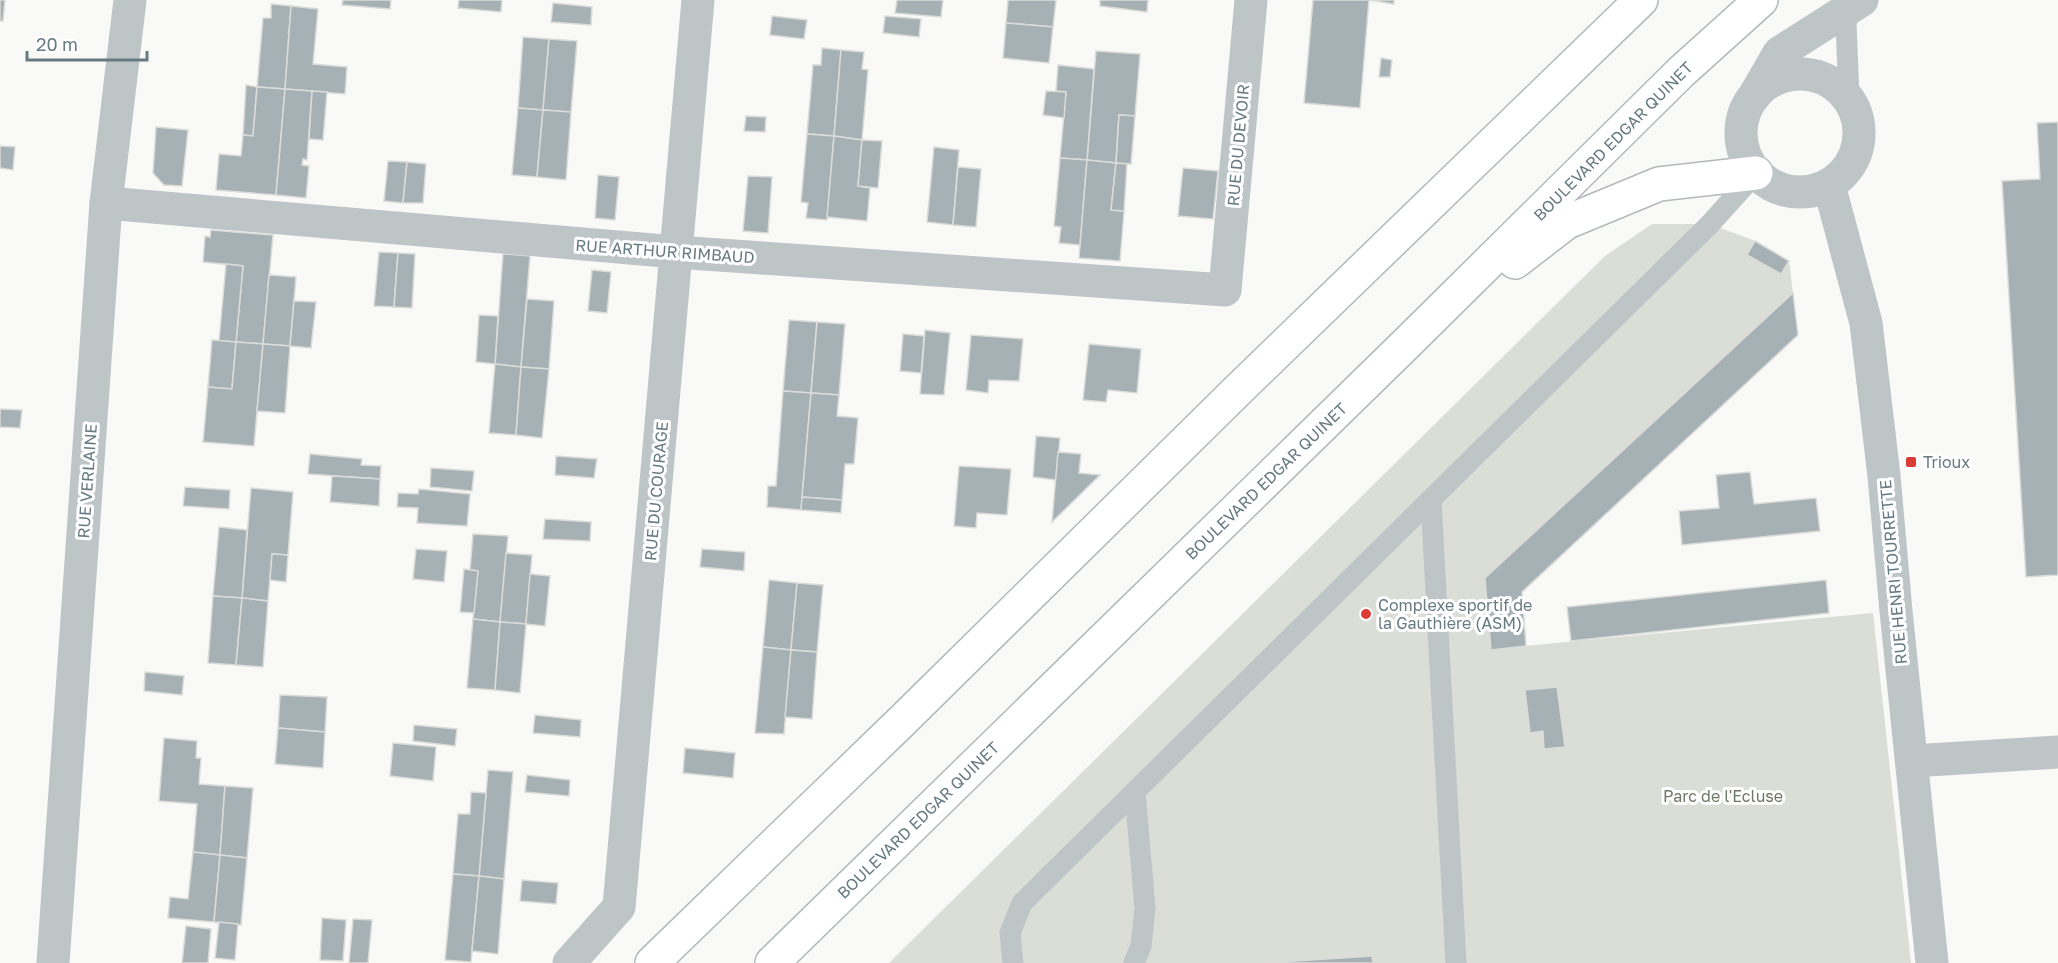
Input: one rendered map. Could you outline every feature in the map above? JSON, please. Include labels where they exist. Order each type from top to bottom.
[{"type":"main road","points":[[652,963],[1641,0]]},
{"type":"main road","name":"BOULEVARD EDGAR QUINET","points":[[772,963],[1681,72],[1761,0]]},
{"type":"main road","points":[[1408,342],[1567,222],[1659,184],[1756,173]]},
{"type":"street","name":"RUE VERLAINE","points":[[52,963],[106,203],[130,0]]},
{"type":"street","name":"RUE DU COURAGE","points":[[569,963],[620,907],[698,0]]},
{"type":"street","name":"RUE DU DEVOIR","points":[[1225,290],[1251,0]]},
{"type":"street","points":[[1756,93],[1769,82],[1786,75],[1804,73],[1821,77],[1837,86],[1849,98],[1858,116],[1860,136],[1856,156],[1845,172],[1829,185],[1810,192],[1790,192],[1772,185],[1756,173],[1746,158],[1741,141],[1742,125],[1746,107],[1779,53],[1856,2]]},
{"type":"street","name":"RUE HENRI TOURRETTE","points":[[1829,185],[1866,323],[1884,476],[1932,963]]},
{"type":"street","name":"RUE ARTHUR RIMBAUD","points":[[106,203],[676,252],[1225,290]]},
{"type":"street","points":[[1912,761],[2058,752]]},
{"type":"lane","points":[[1849,98],[1846,23],[1856,2]]},
{"type":"lane","points":[[1013,963],[1010,933],[1022,903],[1710,224],[1756,173]]},
{"type":"lane","points":[[1431,500],[1456,963]]},
{"type":"lane","points":[[1134,963],[1141,946],[1145,908],[1135,792]]},
{"type":"green space","name":"Complexe sportif de la Gauthière (ASM)","points":[[1652,224],[1710,224],[1755,241],[1789,261],[1793,293],[1485,578],[1491,649],[1873,613],[1911,963],[889,963],[1605,256]]},
{"type":"building","points":[[0,0],[5,0],[3,21],[0,21]]},
{"type":"building","points":[[343,0],[391,0],[390,9],[342,5]]},
{"type":"building","points":[[459,0],[502,0],[501,12],[458,8]]},
{"type":"building","points":[[897,0],[943,0],[941,17],[895,13]]},
{"type":"building","points":[[1008,0],[1056,0],[1053,27],[1006,23]]},
{"type":"building","points":[[1100,0],[1148,0],[1147,12],[1100,6]]},
{"type":"building","points":[[1313,0],[1369,0],[1360,108],[1304,103]]},
{"type":"building","points":[[1369,0],[1394,0],[1394,4]]},
{"type":"building","points":[[553,3],[592,7],[591,25],[551,22]]},
{"type":"building","points":[[271,4],[291,6],[285,89],[257,87],[263,18],[271,18]]},
{"type":"building","points":[[291,6],[318,9],[313,64],[347,67],[345,94],[285,89]]},
{"type":"building","points":[[772,16],[807,20],[804,39],[770,35]]},
{"type":"building","points":[[885,16],[921,19],[919,37],[883,33]]},
{"type":"building","points":[[1006,23],[1053,27],[1049,63],[1003,58]]},
{"type":"building","points":[[523,37],[549,39],[543,110],[518,108]]},
{"type":"building","points":[[549,39],[577,41],[571,112],[543,110]]},
{"type":"building","points":[[822,48],[841,50],[834,136],[807,134],[813,65],[821,65]]},
{"type":"building","points":[[841,50],[864,52],[862,69],[868,70],[862,140],[834,136]]},
{"type":"building","points":[[1096,51],[1140,54],[1135,116],[1119,115],[1116,163],[1087,160]]},
{"type":"building","points":[[1381,58],[1392,60],[1390,77],[1379,77]]},
{"type":"building","points":[[1058,65],[1094,69],[1087,160],[1060,158],[1066,92],[1056,91]]},
{"type":"building","points":[[246,85],[257,87],[253,136],[243,135]]},
{"type":"building","points":[[257,87],[285,89],[276,195],[216,190],[219,154],[241,156],[243,135],[253,136]]},
{"type":"building","points":[[285,89],[312,91],[307,160],[303,159],[302,165],[309,166],[306,198],[276,195]]},
{"type":"building","points":[[312,91],[327,92],[323,140],[309,139]]},
{"type":"building","points":[[1046,91],[1066,92],[1064,118],[1043,115]]},
{"type":"building","points":[[518,108],[543,110],[537,177],[512,175]]},
{"type":"building","points":[[543,110],[571,112],[566,180],[537,177]]},
{"type":"building","points":[[1119,115],[1135,116],[1131,164],[1116,163]]},
{"type":"building","points":[[746,116],[766,117],[765,132],[744,131]]},
{"type":"building","points":[[2058,122],[2058,575],[2026,577],[2002,181],[2040,179],[2037,123]]},
{"type":"building","points":[[156,127],[188,130],[182,186],[164,185],[153,173]]},
{"type":"building","points":[[807,134],[834,136],[827,220],[806,218],[808,203],[801,202]]},
{"type":"building","points":[[834,136],[862,140],[858,186],[870,188],[867,221],[827,217]]},
{"type":"building","points":[[862,140],[882,141],[878,188],[858,186]]},
{"type":"building","points":[[0,146],[15,147],[13,170],[0,168]]},
{"type":"building","points":[[934,147],[959,150],[953,225],[927,222]]},
{"type":"building","points":[[1060,158],[1087,160],[1080,245],[1059,243],[1061,227],[1054,226]]},
{"type":"building","points":[[1087,160],[1116,163],[1111,210],[1124,211],[1120,261],[1079,258]]},
{"type":"building","points":[[388,161],[407,162],[403,203],[384,201]]},
{"type":"building","points":[[407,162],[426,164],[423,203],[403,203]]},
{"type":"building","points":[[1116,163],[1127,164],[1124,211],[1111,210]]},
{"type":"building","points":[[958,167],[981,169],[976,227],[953,225]]},
{"type":"building","points":[[1183,168],[1218,171],[1213,219],[1178,216]]},
{"type":"building","points":[[598,175],[619,177],[615,220],[595,218]]},
{"type":"building","points":[[748,176],[772,177],[768,233],[743,231]]},
{"type":"building","points":[[211,230],[273,235],[263,344],[236,342],[243,266],[203,262],[205,236],[210,237]]},
{"type":"building","points":[[1755,241],[1789,261],[1781,274],[1747,255]]},
{"type":"building","points":[[379,252],[398,253],[394,307],[374,306]]},
{"type":"building","points":[[398,253],[415,254],[412,308],[394,307]]},
{"type":"building","points":[[503,254],[530,256],[521,367],[495,364]]},
{"type":"building","points":[[226,264],[243,266],[236,342],[219,341]]},
{"type":"building","points":[[592,270],[611,272],[607,313],[588,311]]},
{"type":"building","points":[[269,275],[296,277],[290,346],[263,344]]},
{"type":"building","points":[[1793,293],[1798,335],[1522,592],[1526,646],[1491,650],[1485,578]]},
{"type":"building","points":[[527,299],[554,301],[549,369],[521,367]]},
{"type":"building","points":[[294,301],[316,302],[311,348],[290,346]]},
{"type":"building","points":[[479,315],[498,316],[495,364],[476,362]]},
{"type":"building","points":[[789,320],[817,322],[811,393],[783,391]]},
{"type":"building","points":[[817,322],[845,324],[839,395],[811,393]]},
{"type":"building","points":[[925,330],[950,333],[944,395],[920,394]]},
{"type":"building","points":[[903,334],[924,336],[921,373],[900,371]]},
{"type":"building","points":[[971,335],[1023,339],[1019,381],[989,380],[988,393],[966,390]]},
{"type":"building","points":[[212,340],[236,342],[232,389],[208,387]]},
{"type":"building","points":[[236,342],[263,344],[254,446],[203,442],[208,387],[232,389]]},
{"type":"building","points":[[263,344],[290,346],[285,413],[257,411]]},
{"type":"building","points":[[1089,344],[1141,349],[1137,393],[1108,390],[1106,402],[1083,400]]},
{"type":"building","points":[[495,364],[521,367],[516,435],[489,433]]},
{"type":"building","points":[[521,367],[549,369],[542,438],[516,435]]},
{"type":"building","points":[[783,391],[811,393],[801,510],[767,507],[768,486],[776,486]]},
{"type":"building","points":[[811,393],[839,395],[837,416],[858,418],[854,464],[845,464],[842,500],[802,497]]},
{"type":"building","points":[[0,409],[22,410],[20,428],[0,427]]},
{"type":"building","points":[[1036,436],[1060,438],[1056,480],[1033,477]]},
{"type":"building","points":[[1058,452],[1081,454],[1079,473],[1100,475],[1052,522]]},
{"type":"building","points":[[310,454],[362,459],[361,465],[381,466],[380,479],[308,474]]},
{"type":"building","points":[[556,456],[597,459],[594,478],[555,475]]},
{"type":"building","points":[[959,466],[1011,469],[1007,515],[977,513],[976,528],[954,526]]},
{"type":"building","points":[[431,468],[474,471],[472,491],[430,487]]},
{"type":"building","points":[[1750,472],[1754,504],[1816,498],[1820,531],[1682,545],[1679,511],[1719,508],[1716,475]]},
{"type":"building","points":[[332,476],[380,479],[379,506],[330,502]]},
{"type":"building","points":[[185,487],[230,490],[229,509],[183,506]]},
{"type":"building","points":[[251,488],[293,492],[288,555],[272,554],[268,601],[242,598]]},
{"type":"building","points":[[419,489],[470,494],[467,526],[417,523],[418,508],[397,507],[398,493],[418,494]]},
{"type":"building","points":[[802,497],[842,500],[841,513],[801,510]]},
{"type":"building","points":[[545,519],[591,522],[590,541],[543,539]]},
{"type":"building","points":[[219,527],[247,530],[242,598],[213,596]]},
{"type":"building","points":[[473,534],[508,536],[500,622],[473,619],[478,571],[470,570]]},
{"type":"building","points":[[416,549],[447,551],[444,582],[413,579]]},
{"type":"building","points":[[702,549],[745,552],[744,571],[700,567]]},
{"type":"building","points":[[506,553],[532,555],[526,624],[500,622]]},
{"type":"building","points":[[272,554],[288,555],[286,582],[270,580]]},
{"type":"building","points":[[464,569],[478,571],[474,613],[460,612]]},
{"type":"building","points":[[530,574],[550,576],[545,626],[526,624]]},
{"type":"building","points":[[769,580],[797,583],[791,650],[763,647]]},
{"type":"building","points":[[1826,580],[1829,613],[1571,641],[1567,607]]},
{"type":"building","points":[[797,583],[823,585],[817,652],[791,650]]},
{"type":"building","points":[[213,596],[242,598],[236,665],[208,663]]},
{"type":"building","points":[[242,598],[268,601],[263,667],[236,665]]},
{"type":"building","points":[[473,619],[500,622],[495,690],[467,688]]},
{"type":"building","points":[[500,622],[526,624],[520,693],[495,690]]},
{"type":"building","points":[[763,647],[791,650],[784,734],[755,733]]},
{"type":"building","points":[[791,650],[817,652],[812,719],[785,717]]},
{"type":"building","points":[[145,672],[184,676],[182,695],[144,691]]},
{"type":"building","points":[[1557,687],[1565,747],[1544,749],[1543,731],[1530,733],[1525,690]]},
{"type":"building","points":[[280,695],[327,697],[325,732],[278,728]]},
{"type":"building","points":[[535,715],[581,720],[580,737],[533,733]]},
{"type":"building","points":[[414,725],[457,729],[455,746],[413,741]]},
{"type":"building","points":[[278,728],[325,732],[323,768],[275,764]]},
{"type":"building","points":[[164,738],[197,741],[196,758],[201,758],[199,784],[225,786],[220,855],[193,852],[197,804],[159,801]]},
{"type":"building","points":[[393,743],[436,747],[433,781],[390,776]]},
{"type":"building","points":[[685,748],[735,753],[733,778],[683,773]]},
{"type":"building","points":[[488,770],[513,772],[504,879],[479,876]]},
{"type":"building","points":[[527,775],[570,780],[569,796],[525,792]]},
{"type":"building","points":[[225,786],[253,788],[247,858],[220,855]]},
{"type":"building","points":[[471,792],[486,793],[479,876],[453,874],[458,814],[470,814]]},
{"type":"building","points":[[193,852],[220,855],[214,922],[168,918],[170,897],[188,899]]},
{"type":"building","points":[[220,855],[247,858],[241,925],[214,922]]},
{"type":"building","points":[[453,874],[479,876],[471,962],[445,960]]},
{"type":"building","points":[[479,876],[504,879],[498,954],[472,951]]},
{"type":"building","points":[[522,880],[558,883],[556,904],[520,901]]},
{"type":"building","points":[[322,918],[346,920],[343,961],[320,960]]},
{"type":"building","points":[[353,919],[372,920],[368,963],[349,963]]},
{"type":"building","points":[[219,922],[238,924],[235,960],[215,958]]},
{"type":"building","points":[[186,926],[211,929],[208,963],[182,963]]},
{"type":"building","points":[[1372,956],[1373,963],[1265,963]]},
{"type":"place","name":"Trioux","points":[[1911,462]]},
{"type":"place","name":"Complexe sportif de la Gauthière (ASM)","points":[[1366,614]]},
{"type":"park label","name":"Parc de l'Ecluse","points":[[1723,796]]}]
